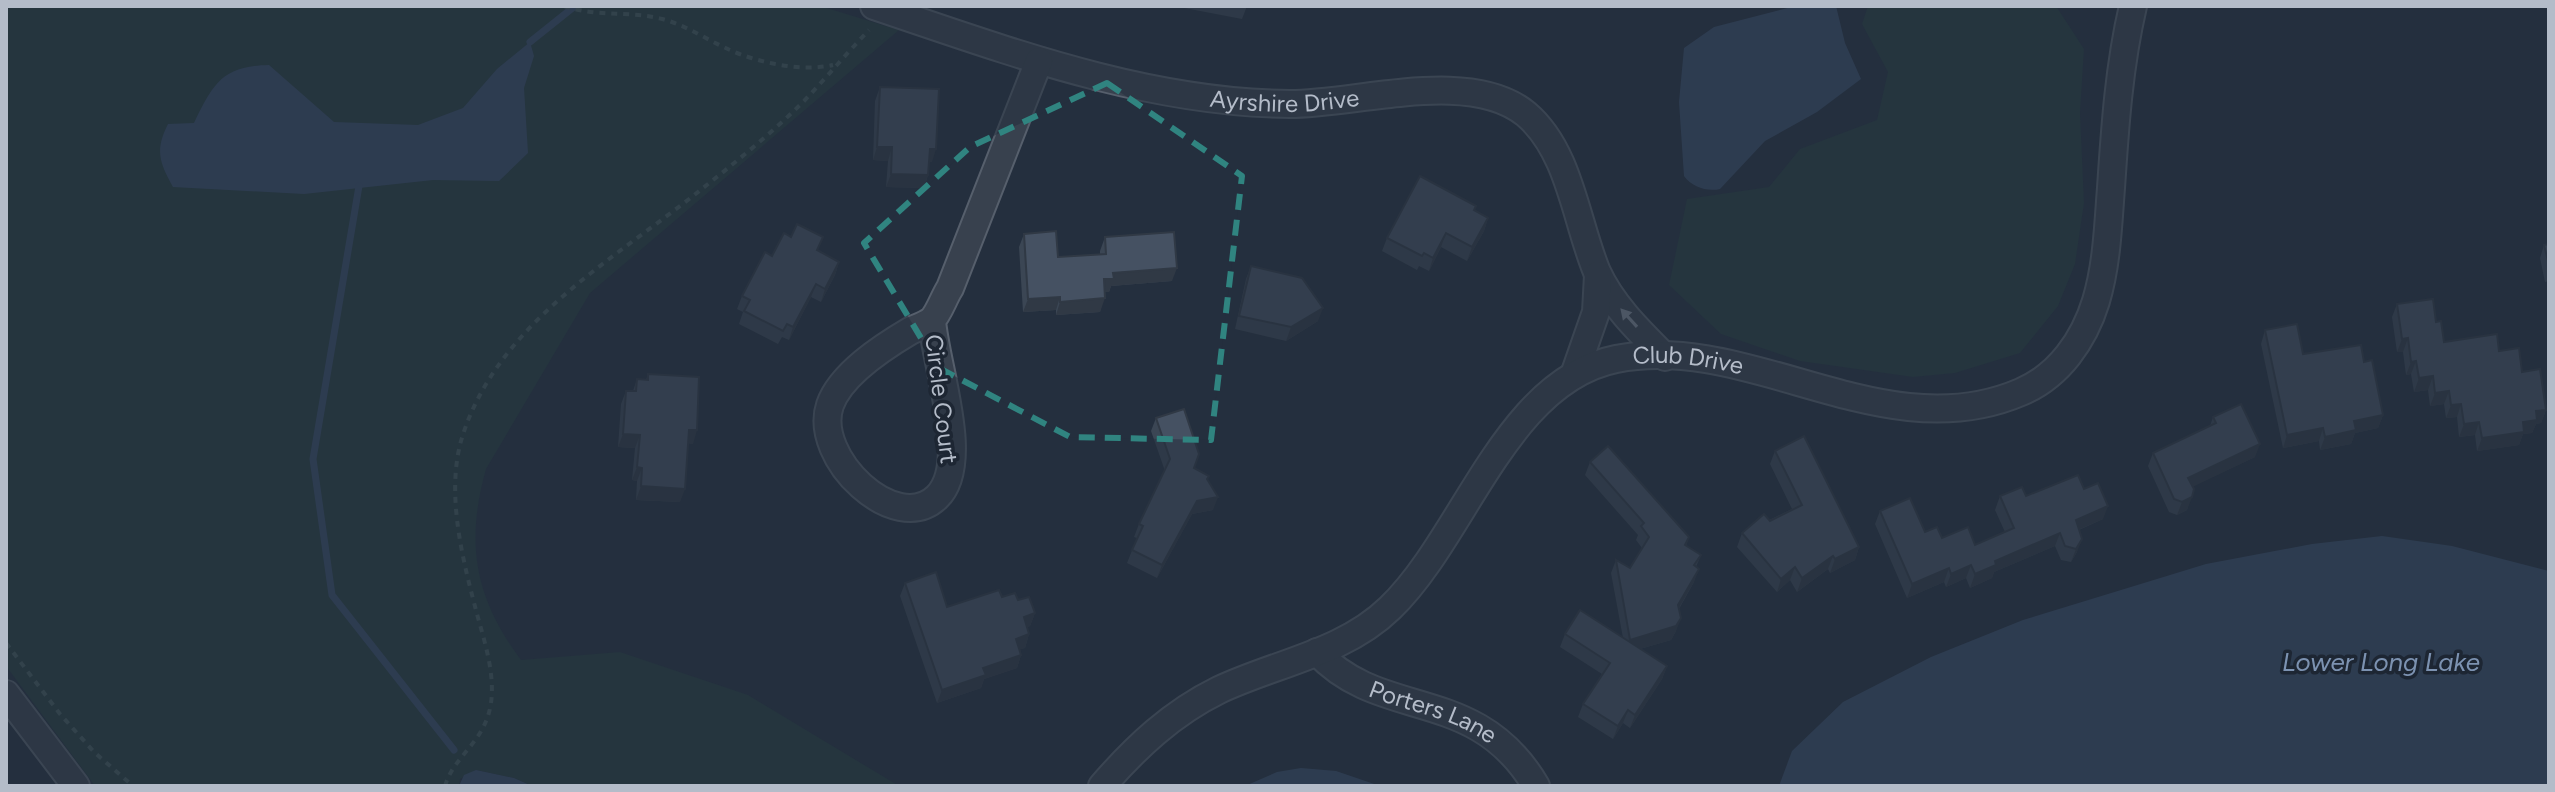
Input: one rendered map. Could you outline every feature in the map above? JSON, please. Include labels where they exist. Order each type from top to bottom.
[{"type":"street","name":"Club Drive","points":[[1102,786],[1147,739],[1185,709],[1223,689],[1317,652],[1365,628],[1406,592],[1442,544],[1516,430],[1547,395],[1574,375],[1617,359],[1665,357],[1730,366],[1876,402],[1925,409],[1988,404],[2041,382],[2062,363],[2079,340],[2102,279],[2119,80],[2133,6]]},
{"type":"street","name":"Ayrshire Drive","points":[[885,10],[1039,61],[1150,87],[1257,103],[1324,103],[1447,91],[1488,94],[1527,115],[1554,150],[1598,275],[1617,305],[1665,357]]},
{"type":"street","name":"Circle Court","points":[[932,320],[951,437],[952,470],[943,491],[934,500],[914,509],[903,508],[872,493],[842,467],[833,453],[826,423],[833,399],[847,380],[888,347],[932,320],[950,288],[1039,61]]},
{"type":"street","name":"Ayrshire Drive","points":[[1574,375],[1596,312],[1598,275]]},
{"type":"street","name":"Porters Lane","points":[[1317,652],[1343,675],[1367,687],[1446,711],[1485,730],[1519,761],[1536,786]]},
{"type":"street","points":[[6,694],[76,786]]},
{"type":"path","points":[[564,6],[582,12],[664,19],[755,59],[818,69],[835,64]]},
{"type":"path","points":[[445,786],[452,768],[469,753],[484,727],[491,704],[487,650],[463,564],[457,517],[461,443],[477,402],[499,365],[530,325],[704,188],[803,102],[885,10]]},
{"type":"path","points":[[6,643],[60,714],[94,752],[133,786]]},
{"type":"highlighted area","points":[[1107,83],[1242,176],[1211,440],[1070,437],[939,368],[864,243],[970,147]]},
{"type":"green space","points":[[6,6],[820,6],[899,30],[590,293],[486,469],[476,522],[476,546],[478,569],[493,615],[521,660],[620,652],[748,695],[899,786],[532,786],[514,778],[476,770],[460,779],[459,786],[95,786],[6,666]]},
{"type":"green space","points":[[1868,6],[2056,6],[2084,49],[2080,113],[2084,203],[2075,264],[2058,306],[2020,353],[1955,373],[1913,377],[1800,361],[1721,334],[1669,285],[1687,199],[1769,187],[1800,149],[1877,120],[1888,72],[1862,24]]},
{"type":"water","points":[[1795,6],[1836,6],[1845,43],[1861,79],[1817,112],[1765,141],[1720,189],[1695,186],[1684,176],[1679,102],[1684,48],[1714,27]]},
{"type":"water","points":[[530,42],[534,56],[524,88],[528,153],[499,181],[433,180],[304,194],[173,187],[164,170],[160,149],[168,124],[194,123],[214,88],[240,69],[269,65],[334,122],[418,125],[463,108],[497,69]]},
{"type":"water","name":"Lower Long Lake","points":[[2382,536],[2452,546],[2549,571],[2549,786],[1779,786],[1792,751],[1843,702],[1931,657],[2023,620],[2206,564],[2312,544]]},
{"type":"water","points":[[1301,768],[1336,771],[1380,786],[1245,786],[1277,772]]},
{"type":"water","points":[[476,770],[514,778],[532,786],[459,786],[464,775]]},
{"type":"building","points":[[880,87],[939,89],[936,149],[930,149],[928,175],[891,174],[892,147],[877,147]]},
{"type":"building","points":[[1420,176],[1476,206],[1474,210],[1488,218],[1472,247],[1446,233],[1433,258],[1424,253],[1422,256],[1387,238]]},
{"type":"building","points":[[797,224],[823,237],[817,250],[839,262],[825,289],[816,284],[793,327],[787,324],[783,331],[744,311],[750,300],[742,296],[765,252],[772,256],[784,233],[791,237]]},
{"type":"building","points":[[1056,231],[1058,257],[1106,254],[1105,237],[1174,232],[1177,268],[1113,273],[1114,279],[1104,279],[1105,298],[1060,302],[1060,297],[1028,299],[1024,234]]},
{"type":"building","points":[[2549,244],[2549,265],[2544,245]]},
{"type":"building","points":[[1251,266],[1302,278],[1323,308],[1291,327],[1239,316]]},
{"type":"building","points":[[2433,299],[2436,322],[2441,321],[2444,342],[2497,334],[2499,351],[2519,348],[2522,372],[2540,369],[2546,410],[2536,411],[2537,420],[2523,422],[2524,432],[2482,438],[2479,422],[2464,424],[2461,404],[2451,405],[2449,391],[2435,393],[2433,376],[2419,378],[2416,361],[2411,362],[2408,338],[2402,339],[2397,304]]},
{"type":"building","points":[[2297,324],[2303,354],[2361,345],[2364,362],[2372,360],[2383,415],[2354,421],[2356,430],[2325,437],[2323,428],[2287,435],[2265,330]]},
{"type":"building","points":[[648,374],[699,377],[697,430],[689,430],[685,489],[641,486],[642,468],[637,467],[640,435],[623,434],[626,391],[636,391],[637,379],[648,380]]},
{"type":"building","points":[[2241,404],[2260,444],[2188,478],[2194,489],[2192,497],[2182,502],[2174,499],[2153,453],[2216,423],[2213,417]]},
{"type":"building","points":[[1184,409],[1199,454],[1194,468],[1209,476],[1207,479],[1218,497],[1197,501],[1162,565],[1132,550],[1143,526],[1139,524],[1170,459],[1156,418]]},
{"type":"building","points":[[1804,436],[1859,547],[1835,559],[1833,556],[1802,578],[1795,567],[1781,579],[1742,533],[1764,514],[1770,521],[1802,505],[1775,451]]},
{"type":"building","points":[[1608,446],[1689,537],[1685,545],[1701,555],[1694,565],[1699,569],[1678,605],[1681,618],[1676,626],[1630,640],[1616,560],[1630,568],[1649,537],[1641,526],[1644,523],[1590,462]]},
{"type":"building","points":[[2078,475],[2084,489],[2098,483],[2108,506],[2076,520],[2082,539],[2076,549],[2065,546],[2060,533],[1995,561],[1996,565],[1975,574],[1971,565],[1951,574],[1949,568],[1912,584],[1880,511],[1910,498],[1925,532],[1937,527],[1942,538],[1968,527],[1975,545],[2014,528],[2000,496],[2022,487],[2026,496]]},
{"type":"building","points":[[936,572],[947,607],[999,590],[1002,597],[1015,593],[1018,600],[1029,597],[1035,613],[1024,617],[1029,634],[1016,639],[1021,655],[983,668],[986,675],[942,690],[905,583]]},
{"type":"building","points":[[1580,610],[1667,666],[1635,715],[1628,710],[1618,726],[1583,704],[1610,663],[1565,634]]},
{"type":"waterway","points":[[530,42],[575,6]]},
{"type":"waterway","points":[[359,186],[313,459],[332,595],[454,750]]}]
